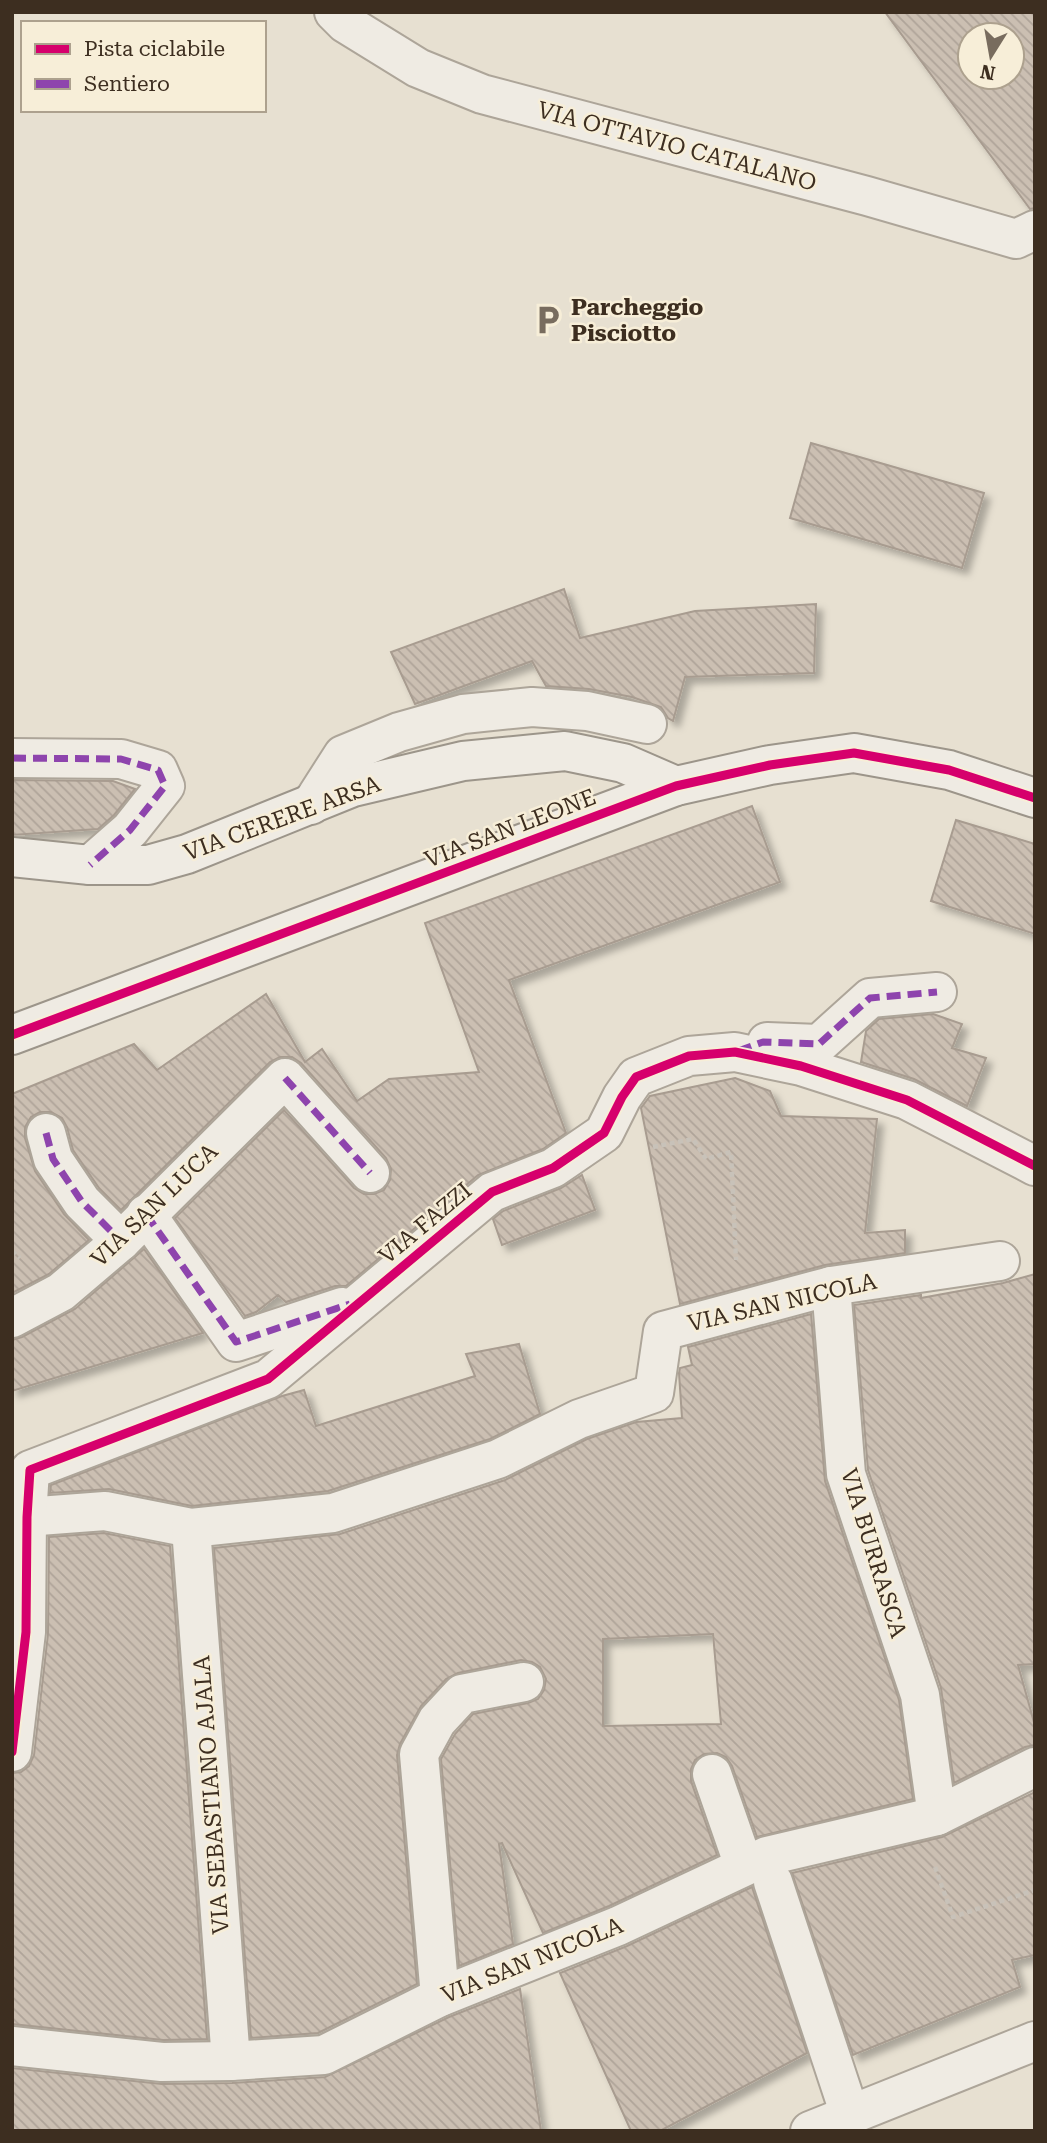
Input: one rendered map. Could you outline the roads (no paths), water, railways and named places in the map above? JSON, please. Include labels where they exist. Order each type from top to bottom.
[{"type":"street","name":"VIA OTTAVIO CATALANO","points":[[334,12],[345,23],[418,68],[482,94],[867,196],[1016,239],[1035,230]]},
{"type":"street","points":[[311,805],[343,755],[399,732],[463,714],[532,707],[587,711],[647,724]]},
{"type":"street","name":"VIA CERERE ARSA","points":[[12,857],[90,864],[148,865],[187,854],[353,787],[464,761],[565,751],[623,763],[676,786]]},
{"type":"street","name":"VIA SAN LEONE","points":[[12,1035],[676,786],[770,765],[854,753],[949,770],[1035,798]]},
{"type":"street","points":[[12,758],[121,759],[158,770],[165,786],[130,830],[90,864]]},
{"type":"street","points":[[735,1052],[763,1042],[819,1044],[870,998],[937,992]]},
{"type":"street","name":"VIA FAZZI","points":[[19,1517],[30,1470],[268,1379],[492,1192],[553,1168],[604,1133],[622,1097],[636,1077],[690,1056],[735,1052],[801,1066],[907,1100],[1035,1166]]},
{"type":"street","name":"VIA SAN LUCA","points":[[12,1318],[61,1292],[133,1227],[285,1078],[370,1173]]},
{"type":"street","points":[[46,1133],[53,1159],[82,1202],[133,1227],[236,1342],[363,1299]]},
{"type":"street","name":"VIA SAN NICOLA","points":[[19,1517],[105,1511],[191,1528],[333,1513],[498,1459],[579,1419],[654,1393],[663,1331],[831,1286],[1000,1261]]},
{"type":"street","name":"VIA BURRASCA","points":[[831,1286],[846,1474],[920,1695],[928,1819]]},
{"type":"street","points":[[12,1752],[26,1632],[19,1517]]},
{"type":"street","name":"VIA SEBASTIANO AJALA","points":[[191,1528],[230,2061]]},
{"type":"street","points":[[440,1997],[419,1755],[436,1721],[462,1694],[524,1682]]},
{"type":"street","name":"VIA SAN NICOLA","points":[[12,2046],[162,2062],[324,2055],[440,1997],[758,1874],[767,1856],[928,1819],[1035,1767]]},
{"type":"street","points":[[712,1774],[758,1874],[850,2115]]},
{"type":"street","points":[[810,2131],[1035,2041]]},
{"type":"place","name":"Parcheggio Pisciotto","points":[[548,320]]}]
